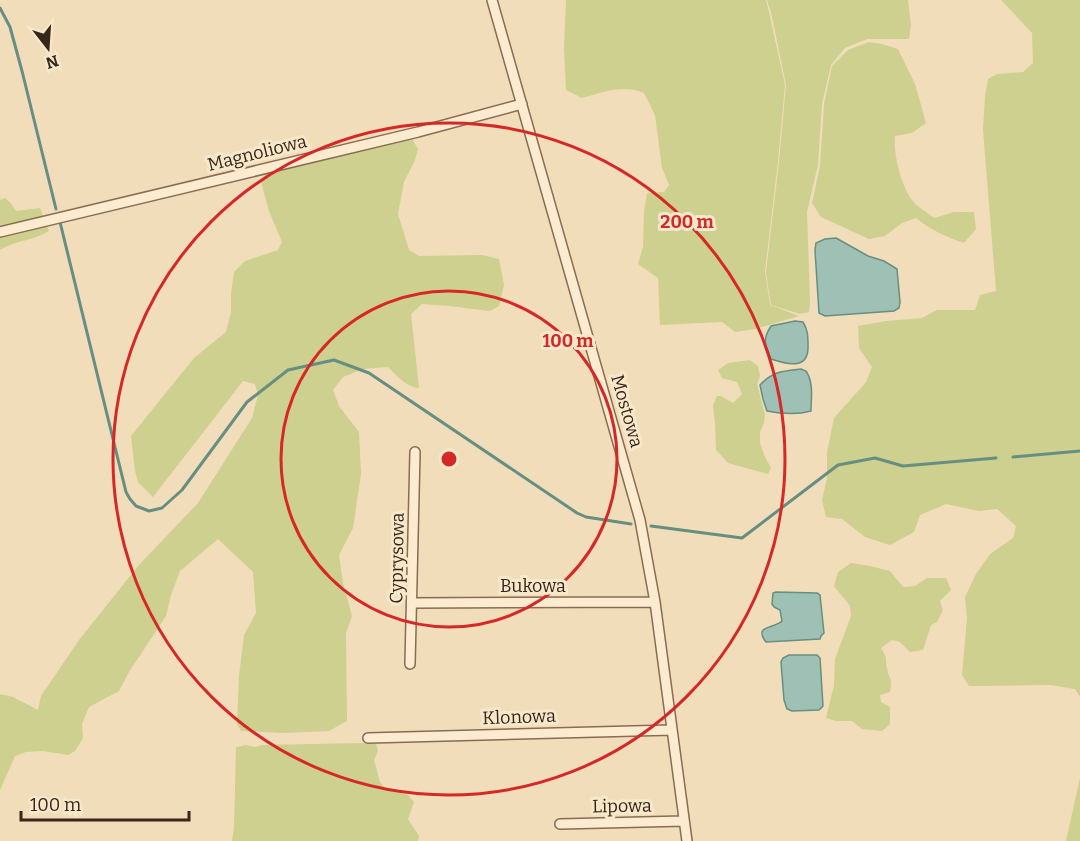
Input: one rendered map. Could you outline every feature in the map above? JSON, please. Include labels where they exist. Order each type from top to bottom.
[{"type":"street","name":"Mostowa","points":[[492,0],[640,519],[655,602],[687,841]]},
{"type":"street","name":"Magnoliowa","points":[[0,232],[418,132],[522,104]]},
{"type":"street","name":"Cyprysowa","points":[[410,664],[415,452]]},
{"type":"street","name":"Bukowa","points":[[412,603],[655,602]]},
{"type":"street","name":"Klonowa","points":[[368,738],[672,730]]},
{"type":"street","name":"Lipowa","points":[[560,824],[684,821]]},
{"type":"green space","points":[[566,0],[766,0],[785,85],[765,271],[770,305],[799,316],[755,329],[735,332],[722,322],[660,325],[658,278],[638,264],[643,247],[647,193],[664,192],[669,185],[662,168],[655,115],[644,93],[636,90],[613,90],[582,98],[566,90],[564,48]]},
{"type":"green space","points":[[767,0],[908,0],[911,25],[909,39],[867,39],[845,48],[831,65],[822,104],[818,165],[807,212],[809,312],[800,314],[771,305],[766,272],[786,85]]},
{"type":"green space","points":[[1001,0],[1080,0],[1080,697],[1075,689],[1050,685],[969,686],[962,675],[967,618],[965,597],[976,574],[990,554],[1013,538],[1016,526],[997,509],[979,511],[946,504],[920,515],[914,532],[890,545],[865,537],[842,519],[826,517],[822,500],[827,478],[827,452],[834,418],[866,382],[872,367],[859,348],[858,326],[922,318],[937,310],[975,310],[980,295],[996,291],[983,130],[985,96],[988,79],[997,74],[1023,72],[1033,63],[1032,33]]},
{"type":"green space","points":[[869,42],[898,49],[915,84],[926,123],[912,133],[895,136],[897,160],[904,186],[914,203],[934,218],[954,212],[974,212],[976,229],[964,243],[939,233],[916,218],[902,223],[885,236],[869,239],[821,217],[812,203],[820,166],[824,104],[832,66],[848,50]]},
{"type":"green space","points":[[411,137],[418,149],[404,182],[398,214],[409,250],[419,256],[482,255],[499,259],[504,285],[499,306],[490,311],[422,304],[411,314],[419,388],[406,383],[388,367],[363,369],[343,377],[333,390],[339,406],[359,432],[361,474],[353,528],[339,555],[343,583],[352,616],[346,633],[347,721],[329,731],[283,733],[241,731],[237,724],[239,676],[244,635],[256,613],[253,572],[218,539],[180,571],[166,616],[119,691],[89,707],[82,724],[83,738],[75,751],[68,755],[43,751],[26,752],[15,756],[0,790],[0,694],[13,697],[38,710],[41,696],[79,640],[138,566],[198,503],[252,418],[258,395],[255,384],[243,381],[153,497],[138,482],[131,436],[194,358],[226,332],[231,312],[234,272],[245,261],[278,250],[282,242],[269,211],[261,182],[266,173]]},
{"type":"green space","points":[[5,198],[16,211],[40,208],[49,231],[0,250],[0,200]]},
{"type":"green space","points":[[750,360],[758,366],[760,376],[757,384],[765,414],[760,432],[760,443],[771,468],[768,474],[728,463],[716,450],[713,405],[717,396],[733,403],[742,394],[737,382],[722,378],[718,370],[728,363]]},
{"type":"green space","points":[[851,563],[890,571],[903,587],[915,586],[927,578],[946,578],[951,590],[940,601],[943,610],[937,622],[931,625],[923,650],[910,652],[900,642],[892,640],[881,648],[891,683],[890,692],[880,695],[881,702],[890,707],[890,724],[882,731],[862,729],[852,721],[836,721],[826,718],[834,685],[835,659],[851,616],[850,606],[834,586],[838,572]]},
{"type":"green space","points":[[376,744],[378,751],[374,760],[380,782],[384,787],[408,795],[414,802],[408,819],[419,836],[418,841],[232,841],[236,747]]},
{"type":"green space","points":[[1080,778],[1080,841],[1066,841]]},
{"type":"water","points":[[836,238],[897,269],[899,308],[894,311],[825,316],[819,313],[816,243]]},
{"type":"water","points":[[795,321],[803,322],[807,330],[808,346],[805,359],[790,364],[771,359],[765,342],[771,326]]},
{"type":"water","points":[[801,369],[806,371],[810,380],[811,411],[789,414],[767,411],[760,385],[774,374]]},
{"type":"water","points":[[773,593],[820,595],[824,633],[820,639],[766,642],[763,630],[782,621],[780,610],[772,604]]},
{"type":"water","points":[[789,655],[817,655],[820,658],[823,706],[819,710],[792,711],[787,709],[784,700],[781,662]]},
{"type":"waterway","points":[[0,8],[10,27],[56,209]]},
{"type":"waterway","points":[[60,222],[126,492],[136,506],[149,511],[162,508],[182,490],[247,402],[288,370],[334,360],[369,373],[577,513],[586,517],[631,524]]},
{"type":"waterway","points":[[1013,457],[1080,451]]},
{"type":"waterway","points":[[651,526],[742,538],[838,465],[875,458],[903,466],[996,458]]}]
